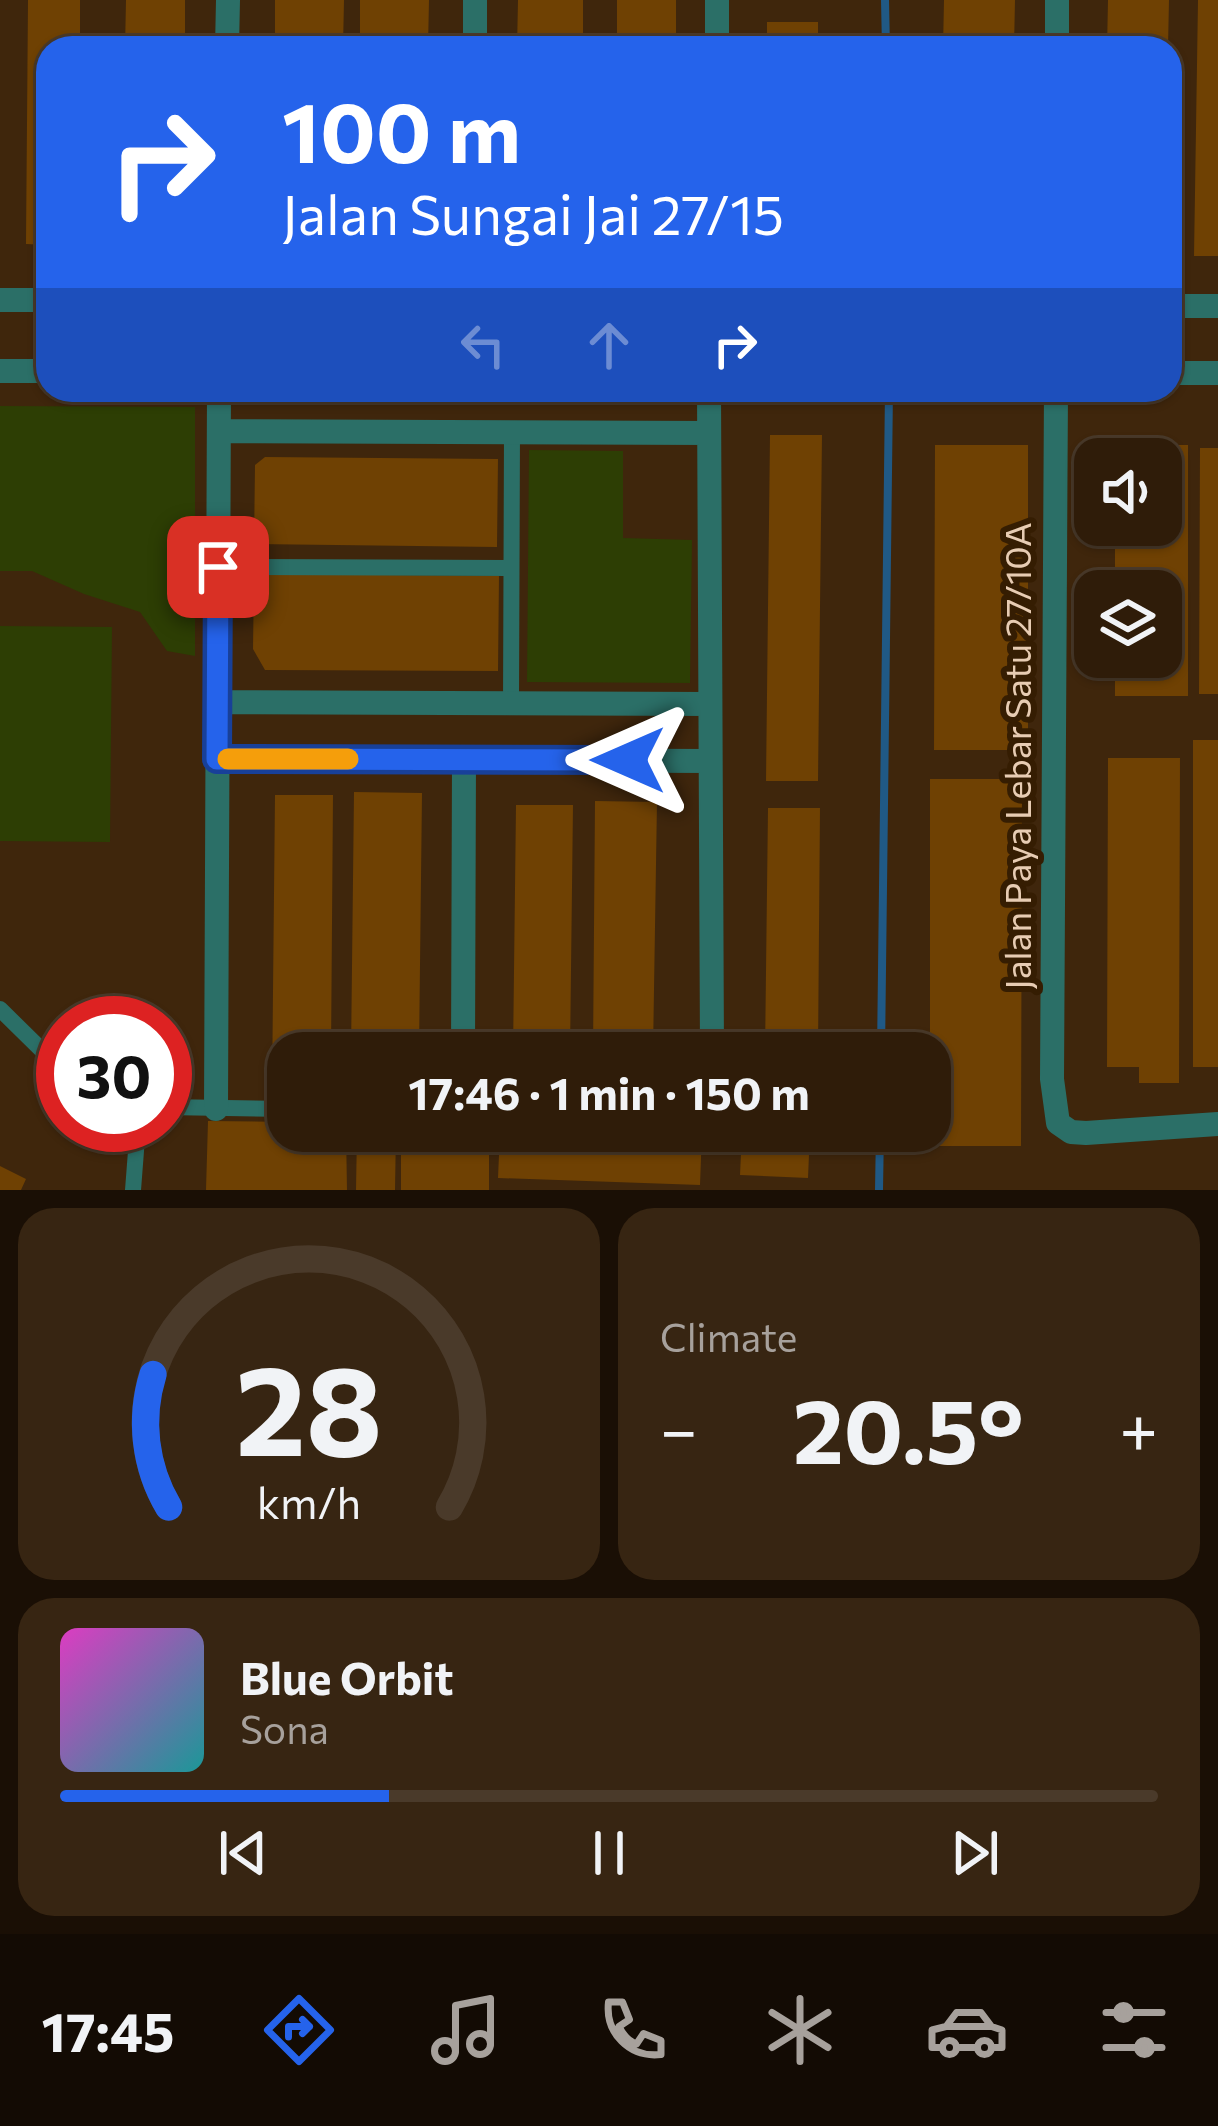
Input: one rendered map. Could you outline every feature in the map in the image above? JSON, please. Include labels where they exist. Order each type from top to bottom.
[{"type":"street","points":[[227,36],[228,0]]},
{"type":"street","points":[[475,36],[476,0]]},
{"type":"street","points":[[717,0],[717,36]]},
{"type":"street","points":[[1057,36],[1058,0]]},
{"type":"street","points":[[0,300],[36,300]]},
{"type":"street","points":[[1182,306],[1218,306]]},
{"type":"street","points":[[0,370],[36,370]]},
{"type":"street","points":[[1182,373],[1218,373]]},
{"type":"street","points":[[216,1109],[219,402]]},
{"type":"street","points":[[709,402],[712,1032]]},
{"type":"street","name":"Jalan Paya Lebar Satu 27/10A","points":[[1056,402],[1052,1078],[1058,1123],[1071,1132],[1218,1124]]},
{"type":"street","points":[[219,431],[709,433]]},
{"type":"street","points":[[217,702],[710,704]]},
{"type":"street","points":[[217,759],[710,761]]},
{"type":"street","points":[[463,1032],[464,760]]},
{"type":"lane","points":[[511,703],[512,432]]},
{"type":"lane","points":[[218,567],[512,568]]},
{"type":"lane","points":[[0,1009],[36,1044]]},
{"type":"lane","points":[[192,1108],[267,1109]]},
{"type":"lane","points":[[133,1190],[135,1152]]},
{"type":"green space","points":[[0,406],[195,407],[195,656],[167,651],[140,612],[32,571],[0,571]]},
{"type":"green space","points":[[529,450],[623,451],[623,538],[692,540],[690,683],[527,682]]},
{"type":"green space","points":[[0,626],[112,627],[110,842],[0,841]]},
{"type":"building","points":[[28,0],[80,0],[80,36],[36,36],[36,244],[26,244]]},
{"type":"building","points":[[126,0],[185,0],[185,36],[125,36]]},
{"type":"building","points":[[275,0],[344,0],[343,36],[275,36]]},
{"type":"building","points":[[360,0],[429,0],[428,36],[360,36]]},
{"type":"building","points":[[518,0],[583,0],[583,36],[517,36]]},
{"type":"building","points":[[617,0],[676,0],[676,36],[617,36]]},
{"type":"building","points":[[944,0],[1015,0],[1014,36],[943,36]]},
{"type":"building","points":[[1108,0],[1169,0],[1168,36],[1107,36]]},
{"type":"building","points":[[1198,0],[1218,0],[1218,256],[1194,256]]},
{"type":"building","points":[[767,22],[818,22],[818,36],[767,36]]},
{"type":"building","points":[[770,435],[822,435],[818,781],[766,781]]},
{"type":"building","points":[[935,445],[1028,445],[1028,750],[934,750]]},
{"type":"building","points":[[1182,445],[1188,445],[1188,696],[1115,696],[1115,678],[1182,678],[1182,570],[1115,570],[1115,546],[1182,546]]},
{"type":"building","points":[[1200,448],[1218,448],[1218,694],[1199,694]]},
{"type":"building","points":[[265,457],[498,459],[497,547],[254,544],[255,465]]},
{"type":"building","points":[[254,574],[499,576],[498,671],[265,670],[253,649]]},
{"type":"building","points":[[1193,740],[1218,740],[1218,1067],[1193,1067]]},
{"type":"building","points":[[1108,758],[1180,758],[1179,1083],[1139,1083],[1139,1067],[1107,1067]]},
{"type":"building","points":[[930,779],[1022,779],[1021,1146],[951,1146],[951,1032],[930,1032]]},
{"type":"building","points":[[354,792],[422,793],[419,1032],[351,1032]]},
{"type":"building","points":[[275,795],[333,795],[331,1032],[273,1032]]},
{"type":"building","points":[[595,801],[657,802],[653,1032],[593,1032]]},
{"type":"building","points":[[516,805],[573,805],[570,1032],[513,1032]]},
{"type":"building","points":[[768,808],[820,808],[818,1032],[765,1032]]},
{"type":"building","points":[[208,1121],[267,1122],[267,1152],[346,1152],[347,1190],[206,1190]]},
{"type":"building","points":[[357,1152],[396,1152],[395,1190],[356,1190]]},
{"type":"building","points":[[401,1152],[489,1152],[489,1190],[401,1190]]},
{"type":"building","points":[[499,1152],[701,1152],[700,1185],[498,1178]]},
{"type":"building","points":[[741,1152],[809,1152],[808,1178],[740,1175]]},
{"type":"building","points":[[0,1166],[26,1179],[21,1190],[0,1190]]},
{"type":"waterway","points":[[885,0],[886,36]]},
{"type":"waterway","points":[[881,1032],[889,402]]},
{"type":"waterway","points":[[879,1190],[880,1152]]},
{"type":"slow traffic","points":[[228,759],[348,759]]},
{"type":"route","points":[[218,567],[217,759],[628,760]]}]
